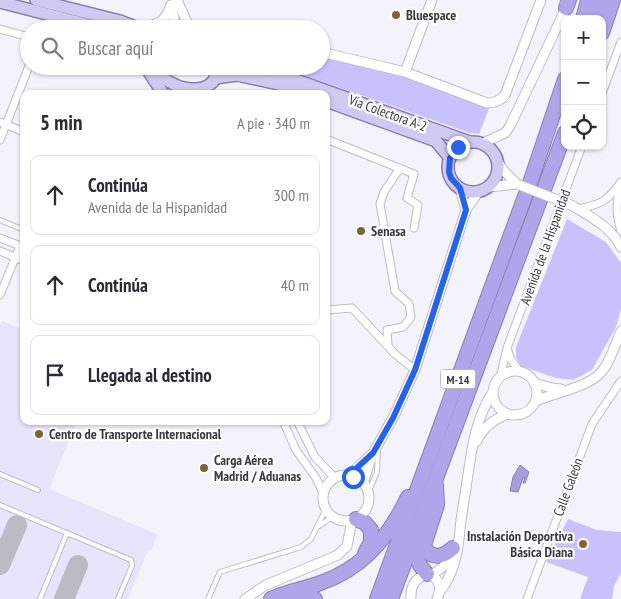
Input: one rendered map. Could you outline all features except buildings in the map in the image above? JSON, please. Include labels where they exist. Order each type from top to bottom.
[{"type":"highway","points":[[585,15],[591,0]]},
{"type":"highway","points":[[591,0],[593,15]]},
{"type":"highway","points":[[606,22],[613,4]]},
{"type":"highway","points":[[532,180],[561,91]]},
{"type":"highway","name":"M-14","points":[[377,599],[422,482],[428,460],[532,180],[565,105]]},
{"type":"highway","name":"M-14","points":[[391,599],[561,144]]},
{"type":"highway","points":[[271,599],[340,575],[374,550],[391,528],[413,483],[428,460]]},
{"type":"highway","points":[[435,480],[437,505],[424,547],[430,554],[435,556],[446,554],[453,548]]},
{"type":"highway","points":[[426,505],[428,522],[416,552],[419,566],[429,574]]},
{"type":"highway","points":[[354,519],[368,526],[372,534],[369,547],[357,564]]},
{"type":"highway","points":[[293,599],[308,597],[316,599]]},
{"type":"main road","points":[[36,0],[116,20]]},
{"type":"main road","points":[[0,2],[72,20]]},
{"type":"main road","points":[[152,75],[164,89]]},
{"type":"main road","points":[[158,75],[164,89]]},
{"type":"main road","points":[[164,89],[178,87],[202,88],[215,78],[237,75],[251,77],[295,90]]},
{"type":"main road","name":"Vía Colectora A-2","points":[[282,75],[324,90]]},
{"type":"main road","name":"Vía Colectora A-2","points":[[330,92],[470,142]]},
{"type":"main road","name":"Vía Colectora A-2","points":[[330,102],[436,141],[450,158]]},
{"type":"main road","points":[[470,142],[483,143],[493,151],[498,162],[495,180],[484,189],[472,192],[460,188],[451,178],[448,165],[450,158],[458,147],[470,142]]},
{"type":"street","points":[[405,72],[432,0]]},
{"type":"street","points":[[330,54],[405,72],[486,103],[495,103],[506,95],[541,0]]},
{"type":"street","points":[[163,20],[166,18],[172,2]]},
{"type":"street","points":[[172,2],[174,20]]},
{"type":"street","points":[[172,2],[184,20]]},
{"type":"street","points":[[483,143],[505,133],[510,126],[566,3]]},
{"type":"street","points":[[0,29],[20,35]]},
{"type":"street","points":[[606,82],[621,42]]},
{"type":"street","points":[[0,140],[3,123],[25,75]]},
{"type":"street","points":[[3,123],[20,130]]},
{"type":"street","points":[[330,141],[414,174],[407,198],[418,205],[414,228]]},
{"type":"street","name":"Avenida de la Hispanidad","points":[[500,378],[507,348],[581,150]]},
{"type":"street","points":[[498,162],[517,184],[573,206],[583,208],[601,218],[621,239]]},
{"type":"street","points":[[388,346],[387,330],[403,327],[411,317],[409,304],[395,290],[380,204],[384,192],[400,168]]},
{"type":"street","points":[[583,208],[602,204],[612,196],[621,183]]},
{"type":"street","points":[[621,183],[616,202],[617,218],[621,231]]},
{"type":"street","points":[[363,483],[375,449],[393,418],[415,370],[466,210],[484,189],[517,184]]},
{"type":"street","points":[[460,188],[466,210]]},
{"type":"street","points":[[573,206],[599,222],[611,233],[621,247]]},
{"type":"street","points":[[0,238],[20,246]]},
{"type":"street","points":[[0,295],[20,250]]},
{"type":"street","points":[[0,251],[20,258]]},
{"type":"street","points":[[330,310],[352,308],[388,346],[415,370]]},
{"type":"street","points":[[536,401],[566,390],[581,387],[595,379],[605,368],[621,331]]},
{"type":"street","points":[[507,348],[510,358],[520,372]]},
{"type":"street","points":[[438,597],[445,585],[457,554],[471,453],[479,421],[486,403],[500,378],[513,372],[520,372],[528,376],[534,383],[537,395],[536,401],[531,408],[524,413],[508,414],[495,419],[480,433],[471,453]]},
{"type":"street","name":"Calle Galeón","points":[[527,599],[592,424],[621,381]]},
{"type":"street","points":[[534,383],[566,390]]},
{"type":"street","points":[[493,392],[497,406],[508,414]]},
{"type":"street","points":[[285,425],[296,450],[316,478],[323,493],[326,509],[342,530],[342,552]]},
{"type":"street","points":[[299,425],[311,450],[335,478]]},
{"type":"street","points":[[348,476],[375,449]]},
{"type":"street","points":[[245,599],[266,585],[331,559],[342,552],[347,546],[354,519],[365,510],[367,505],[368,493],[363,483],[358,479],[348,476],[335,478],[323,493]]},
{"type":"street","points":[[334,518],[354,519]]},
{"type":"street","points":[[411,599],[412,585],[420,576],[442,568],[450,560],[460,531]]},
{"type":"street","points":[[429,574],[436,578],[439,583],[438,597]]},
{"type":"lane","points":[[0,220],[20,228]]},
{"type":"lane","points":[[368,493],[377,472],[378,459],[375,449]]},
{"type":"lane","points":[[0,474],[38,490]]},
{"type":"lane","points":[[0,505],[132,562],[118,599]]},
{"type":"lane","points":[[208,599],[220,572],[300,546],[311,539],[326,509]]},
{"type":"lane","points":[[319,526],[334,518]]},
{"type":"lane","points":[[40,599],[68,534]]},
{"type":"shaded area","points":[[330,57],[408,76],[490,106],[479,134],[470,133],[304,75],[330,75]]},
{"type":"shaded area","points":[[567,219],[606,242],[621,263],[621,309],[616,327],[592,370],[573,380],[556,378],[521,366],[516,357],[516,347]]},
{"type":"shaded area","points":[[2,321],[20,328],[20,425],[75,425],[49,489],[157,534],[151,551],[148,550],[128,599],[0,599],[0,325]]},
{"type":"shaded area","points":[[520,465],[529,472],[525,483],[523,483],[525,478],[523,478],[518,492],[510,491],[513,477]]},
{"type":"shaded area","points":[[568,519],[597,530],[621,532],[621,573],[614,586],[612,599],[580,599],[588,577],[546,562]]},
{"type":"taxiway","points":[[0,565],[17,525]]},
{"type":"taxiway","points":[[64,599],[78,565]]},
{"type":"place","name":"Bluespace","points":[[396,15]]},
{"type":"place","name":"Senasa","points":[[361,231]]},
{"type":"place","name":"Centro de Transporte Internacional","points":[[39,434]]},
{"type":"place","name":"Carga Aérea Madrid / Aduanas","points":[[204,468]]},
{"type":"place","name":"Instalación Deportiva Básica Diana","points":[[583,544]]},
{"type":"route","points":[[353,477],[348,476],[373,453],[393,418],[415,370],[466,210],[460,188],[451,178],[448,165],[453,152],[458,147]]}]
